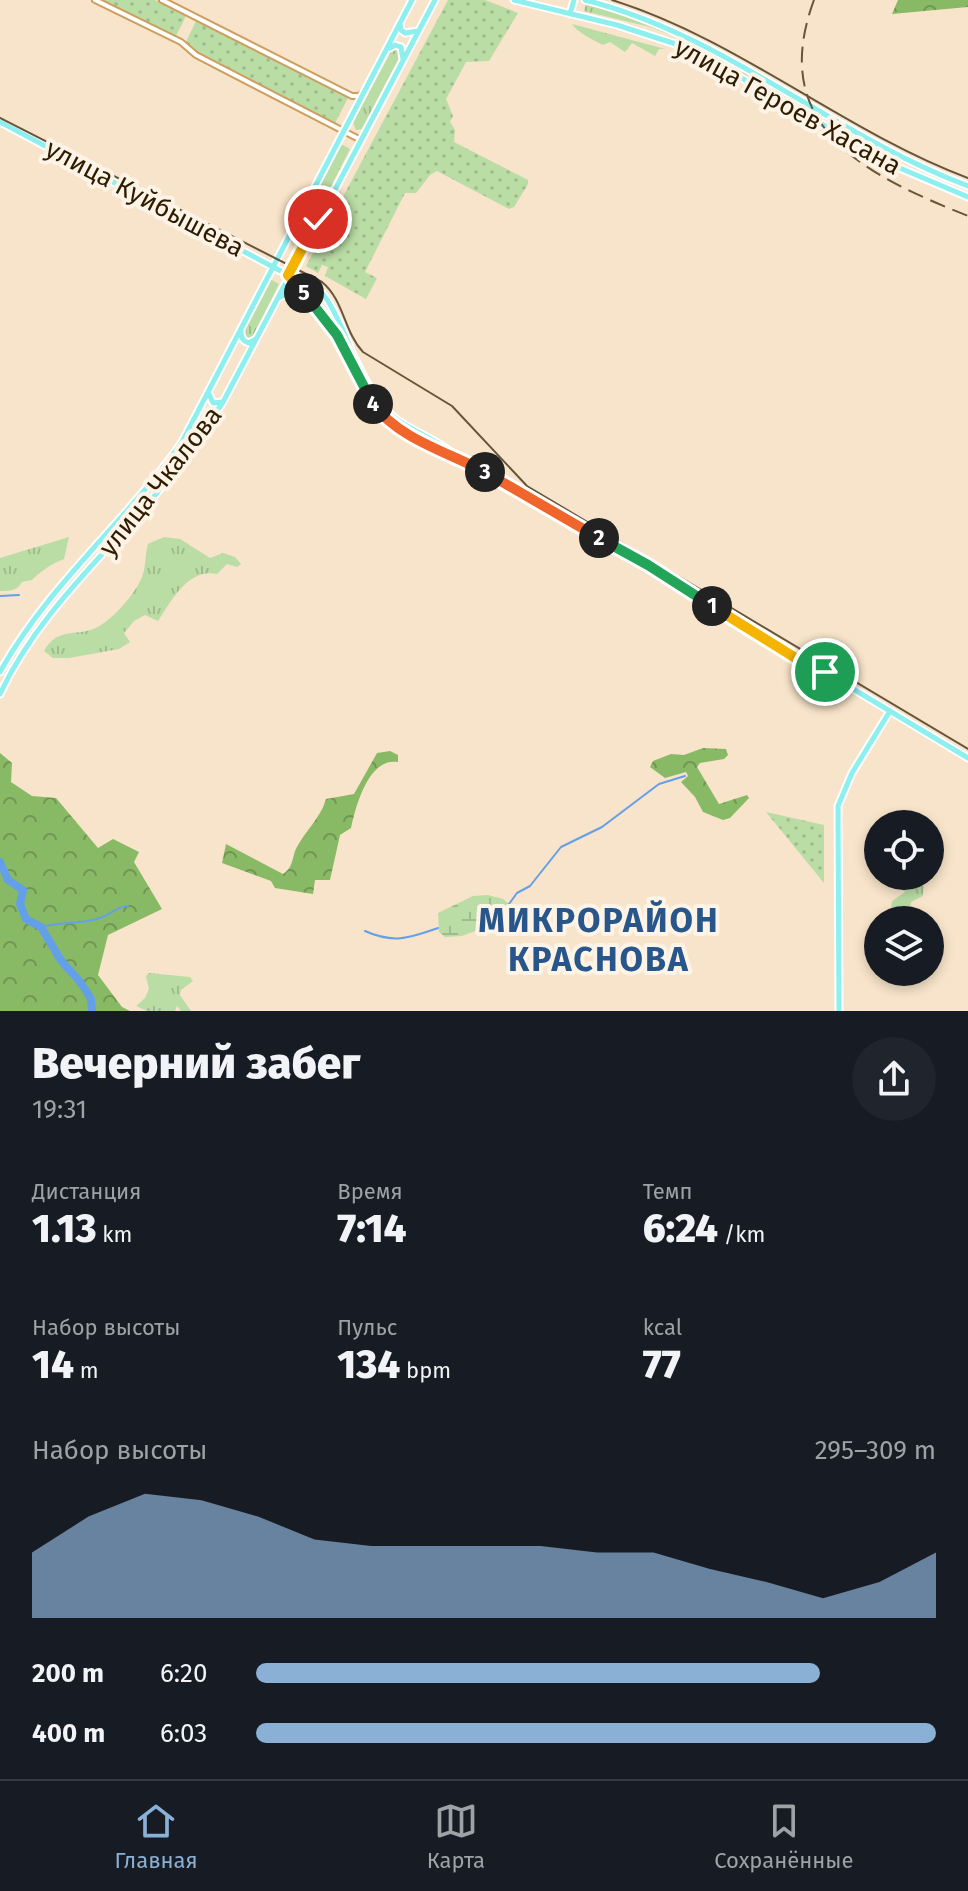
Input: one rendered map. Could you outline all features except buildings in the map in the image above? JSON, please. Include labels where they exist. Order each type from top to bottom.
[{"type":"main road","name":"улица Чкалова","points":[[0,672],[21,635],[44,605],[166,465],[209,393],[412,0]]},
{"type":"main road","name":"улица Чкалова","points":[[0,694],[19,657],[52,611],[153,498],[223,402],[435,0]]},
{"type":"main road","name":"улица Героев Хасана","points":[[514,0],[661,37],[691,49],[895,166],[968,197]]},
{"type":"main road","points":[[570,14],[574,0]]},
{"type":"main road","name":"улица Героев Хасана","points":[[585,0],[670,28],[704,44],[888,151],[968,186]]},
{"type":"main road","points":[[400,22],[403,32],[411,34],[419,31]]},
{"type":"main road","points":[[387,49],[395,45],[401,47],[403,60]]},
{"type":"main road","name":"улица Куйбышева","points":[[0,122],[289,275],[305,279],[329,303],[356,362],[383,406],[409,428],[648,565],[729,619],[968,758]]},
{"type":"main road","points":[[300,213],[307,206],[314,205],[319,211],[318,219]]},
{"type":"main road","name":"улица Куйбышева","points":[[289,275],[337,335],[378,411],[407,433],[453,455]]},
{"type":"main road","points":[[276,300],[292,291],[307,296]]},
{"type":"main road","points":[[241,329],[245,342],[257,338]]},
{"type":"main road","points":[[209,393],[213,403],[223,402]]},
{"type":"main road","points":[[839,1011],[838,806],[852,773],[890,711]]},
{"type":"street","points":[[95,0],[181,42],[196,55],[359,139]]},
{"type":"street","points":[[162,0],[352,96],[365,92]]},
{"type":"green space","points":[[100,0],[155,0],[186,16],[175,38]]},
{"type":"green space","points":[[448,0],[485,0],[518,13],[489,61],[466,62],[446,99],[453,116],[450,122],[455,130],[454,142],[528,180],[528,184],[514,207],[509,209],[437,171],[430,175],[416,193],[405,193],[365,272],[377,278],[366,299],[325,276],[328,267],[322,265],[318,273],[306,266]]},
{"type":"green space","points":[[898,0],[968,0],[968,7],[892,14]]},
{"type":"green space","points":[[586,4],[658,26],[696,43],[817,117],[686,41],[650,27],[584,11]]},
{"type":"green space","points":[[196,21],[348,98],[334,125],[199,55],[185,44]]},
{"type":"green space","points":[[572,24],[665,49],[659,49],[655,56],[632,43],[625,52],[610,42],[603,45],[595,41]]},
{"type":"green space","points":[[398,48],[401,54],[362,129],[356,130],[353,122],[392,50]]},
{"type":"green space","points":[[341,144],[350,149],[321,206],[312,201]]},
{"type":"green space","points":[[270,279],[279,284],[252,338],[247,339],[244,332]]},
{"type":"green space","points":[[69,537],[64,559],[15,589],[0,591],[0,558]]},
{"type":"green space","points":[[164,537],[180,539],[210,558],[223,553],[235,557],[241,564],[237,567],[227,564],[217,574],[207,573],[189,581],[175,595],[158,621],[145,615],[134,621],[124,633],[130,642],[119,649],[69,658],[53,658],[44,651],[62,635],[98,627],[125,604],[140,581],[148,544]]},
{"type":"green space","points":[[703,748],[726,749],[728,755],[724,759],[700,763],[697,767],[719,804],[747,795],[749,798],[730,818],[723,820],[703,812],[695,797],[681,782],[688,776],[686,772],[665,778],[650,767],[653,761],[671,754],[684,755]]},
{"type":"green space","points":[[390,751],[398,755],[398,762],[388,762],[379,767],[366,784],[351,828],[340,835],[330,880],[315,880],[313,894],[275,888],[271,881],[222,863],[226,844],[283,874],[290,867],[298,844],[326,799],[354,794],[377,753]]},
{"type":"green space","points":[[0,753],[12,763],[11,782],[32,796],[56,798],[98,848],[113,839],[139,852],[134,862],[162,909],[108,935],[98,975],[122,1007],[130,1011],[0,1011]]},
{"type":"green space","points":[[766,812],[824,825],[824,883]]},
{"type":"green space","points":[[902,890],[923,890],[923,896],[911,902],[910,906],[891,906],[892,901],[905,892]]},
{"type":"green space","points":[[488,895],[509,904],[504,920],[462,936],[445,937],[439,932],[438,913],[473,896]]},
{"type":"green space","points":[[149,973],[190,977],[193,981],[181,990],[180,995],[191,1011],[181,1011],[177,1006],[175,1011],[147,1011],[136,1006],[149,989],[146,976]]},
{"type":"waterway","points":[[0,596],[19,595]]},
{"type":"waterway","points":[[509,904],[517,893],[530,886],[561,847],[602,827],[659,784],[685,776]]},
{"type":"waterway","points":[[0,862],[8,880],[23,890],[20,904],[26,919],[41,927],[53,947]]},
{"type":"waterway","points":[[41,927],[98,919],[128,906]]},
{"type":"waterway","points":[[365,931],[402,938],[438,928]]},
{"type":"waterway","points":[[55,950],[82,985]]},
{"type":"waterway","points":[[85,989],[91,999],[92,1011]]},
{"type":"tram line","points":[[612,0],[704,38],[878,136],[968,178]]},
{"type":"tram line","points":[[0,118],[322,282],[335,298],[363,352],[452,406],[527,486],[968,749]]},
{"type":"railway","points":[[814,0],[803,45],[804,83],[816,114],[836,141],[863,164],[895,184],[968,216]]},
{"type":"district","name":"МИКРОРАЙОН КРАСНОВА","points":[[599,940]]},
{"type":"route","points":[[318,219],[288,275],[337,335],[378,411],[407,433],[532,498],[648,565],[729,619],[825,672]]}]
